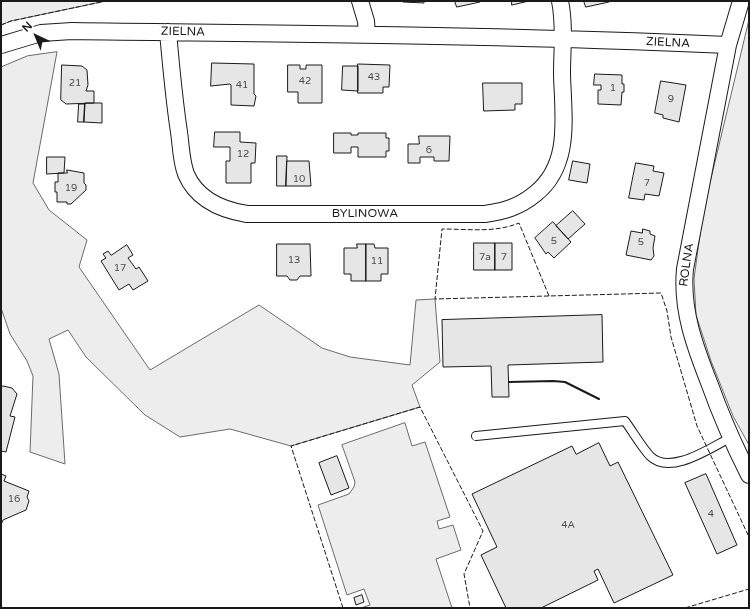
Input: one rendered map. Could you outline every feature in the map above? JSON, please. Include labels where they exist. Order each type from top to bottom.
[{"type":"street","points":[[360,1],[366,21],[367,35]]},
{"type":"street","points":[[560,1],[564,17],[562,40]]},
{"type":"street","points":[[728,46],[741,1]]},
{"type":"street","name":"ZIELNA","points":[[1,45],[41,33],[72,31],[367,35],[728,46]]},
{"type":"street","name":"BYLINOWA","points":[[168,32],[176,109],[186,174],[198,190],[210,202],[228,211],[247,214],[485,214],[506,211],[528,199],[543,188],[555,172],[561,155],[563,126],[562,40]]},
{"type":"street","name":"ROLNA","points":[[728,46],[685,269],[683,288],[686,310],[693,340],[730,438],[749,475]]},
{"type":"lane","points":[[476,436],[625,421],[651,457],[668,464],[678,463],[730,438]]},
{"type":"shaded area","points":[[1,1],[106,1],[11,21],[1,25]]},
{"type":"shaded area","points":[[749,20],[749,445],[733,416],[711,361],[696,315],[694,279],[703,212]]},
{"type":"shaded area","points":[[57,52],[33,183],[49,210],[87,240],[79,267],[150,370],[259,305],[322,348],[350,357],[410,365],[416,300],[435,299],[440,362],[412,385],[420,407],[291,446],[230,429],[180,437],[145,415],[86,357],[68,330],[49,339],[59,374],[65,464],[30,452],[33,376],[27,361],[10,334],[1,308],[1,67],[27,56]]},
{"type":"shaded area","points":[[405,423],[412,446],[425,442],[450,517],[437,521],[439,529],[453,525],[461,550],[436,559],[452,608],[361,608],[370,605],[364,589],[347,595],[318,505],[349,494],[354,487],[355,482],[342,445]]},
{"type":"building","points":[[424,1],[424,3],[403,2]]},
{"type":"building","points":[[455,1],[480,1],[480,2],[457,7]]},
{"type":"building","points":[[512,1],[529,1],[512,5]]},
{"type":"building","points":[[584,1],[609,1],[609,2],[586,7]]},
{"type":"building","points":[[212,63],[254,64],[254,94],[256,96],[254,106],[231,105],[230,84],[211,86]]},
{"type":"building","points":[[358,64],[390,65],[389,87],[383,87],[383,93],[358,93]]},
{"type":"building","points":[[62,65],[82,66],[87,70],[88,85],[86,91],[94,91],[94,103],[66,104],[61,100]]},
{"type":"building","points":[[288,65],[300,65],[300,69],[306,69],[306,65],[322,65],[322,103],[298,103],[298,92],[288,92]]},
{"type":"building","points":[[343,66],[358,66],[358,91],[342,90]]},
{"type":"building","points":[[595,74],[622,75],[624,92],[622,92],[621,105],[598,104],[598,90],[601,90],[601,85],[594,85]]},
{"type":"building","points":[[661,81],[686,85],[679,122],[663,118],[663,115],[655,113]]},
{"type":"building","points":[[483,83],[522,83],[522,104],[515,104],[515,110],[484,111]]},
{"type":"building","points":[[85,103],[102,103],[102,123],[84,122]]},
{"type":"building","points":[[79,104],[85,104],[84,122],[78,122]]},
{"type":"building","points":[[215,132],[240,132],[240,142],[256,143],[255,163],[251,163],[251,183],[226,183],[226,161],[230,161],[230,147],[214,147]]},
{"type":"building","points":[[334,133],[351,133],[351,135],[358,135],[358,133],[386,133],[386,138],[389,138],[389,151],[386,151],[386,157],[358,157],[358,147],[351,147],[351,153],[334,153]]},
{"type":"building","points":[[419,136],[450,136],[449,161],[434,161],[434,157],[420,157],[420,163],[408,163],[408,144],[419,144]]},
{"type":"building","points":[[277,156],[287,156],[286,186],[277,186]]},
{"type":"building","points":[[47,157],[65,157],[64,173],[47,174]]},
{"type":"building","points":[[287,161],[309,161],[311,186],[286,186]]},
{"type":"building","points":[[573,161],[590,164],[587,183],[569,180]]},
{"type":"building","points":[[636,163],[654,166],[653,171],[664,173],[659,196],[645,194],[644,200],[629,198]]},
{"type":"building","points":[[67,170],[84,173],[84,183],[86,185],[86,190],[71,204],[67,204],[67,202],[57,202],[57,192],[55,192],[55,182],[58,182],[58,173],[67,173]]},
{"type":"building","points":[[573,211],[585,224],[568,239],[556,226]]},
{"type":"building","points":[[553,222],[571,242],[554,258],[548,252],[546,254],[535,238]]},
{"type":"building","points":[[643,229],[650,231],[650,234],[655,236],[653,248],[654,256],[651,260],[626,255],[631,231],[642,233]]},
{"type":"building","points":[[474,243],[495,243],[495,270],[474,270]]},
{"type":"building","points":[[495,243],[512,243],[512,270],[495,270]]},
{"type":"building","points":[[277,244],[310,244],[311,276],[300,276],[297,280],[290,280],[287,276],[277,276]]},
{"type":"building","points":[[357,244],[366,244],[366,281],[351,281],[351,274],[344,274],[344,248],[357,248]]},
{"type":"building","points":[[366,244],[374,244],[375,248],[388,248],[388,274],[381,274],[381,281],[366,281]]},
{"type":"building","points":[[127,245],[133,255],[128,258],[136,269],[139,267],[148,281],[133,290],[129,284],[119,290],[101,261],[106,258],[103,254],[108,251],[111,255]]},
{"type":"building","points":[[602,315],[603,362],[508,365],[509,397],[492,397],[491,366],[443,367],[442,320]]},
{"type":"building","points":[[3,386],[12,388],[17,394],[10,416],[15,417],[6,452],[1,451],[1,388]]},
{"type":"building","points":[[599,443],[610,466],[618,462],[673,575],[614,603],[598,569],[594,571],[598,580],[541,608],[506,608],[481,555],[497,547],[472,494],[572,446],[576,454]]},
{"type":"building","points":[[337,456],[349,488],[331,495],[319,463]]},
{"type":"building","points":[[1,474],[6,476],[4,481],[29,491],[27,497],[29,501],[26,510],[3,520],[1,525]]},
{"type":"building","points":[[706,474],[737,545],[717,554],[685,483]]},
{"type":"building","points":[[362,595],[364,602],[356,605],[354,598]]},
{"type":"fence","points":[[1,25],[11,21],[106,1]]},
{"type":"fence","points":[[549,296],[519,223],[491,229],[442,229],[435,299],[661,293],[667,311],[671,337],[697,426],[749,537]]},
{"type":"fence","points":[[343,608],[291,446],[420,407],[483,531],[464,574],[470,608]]},
{"type":"fence","points":[[685,608],[749,589]]},
{"type":"wall","points":[[509,382],[565,382],[599,399]]}]
